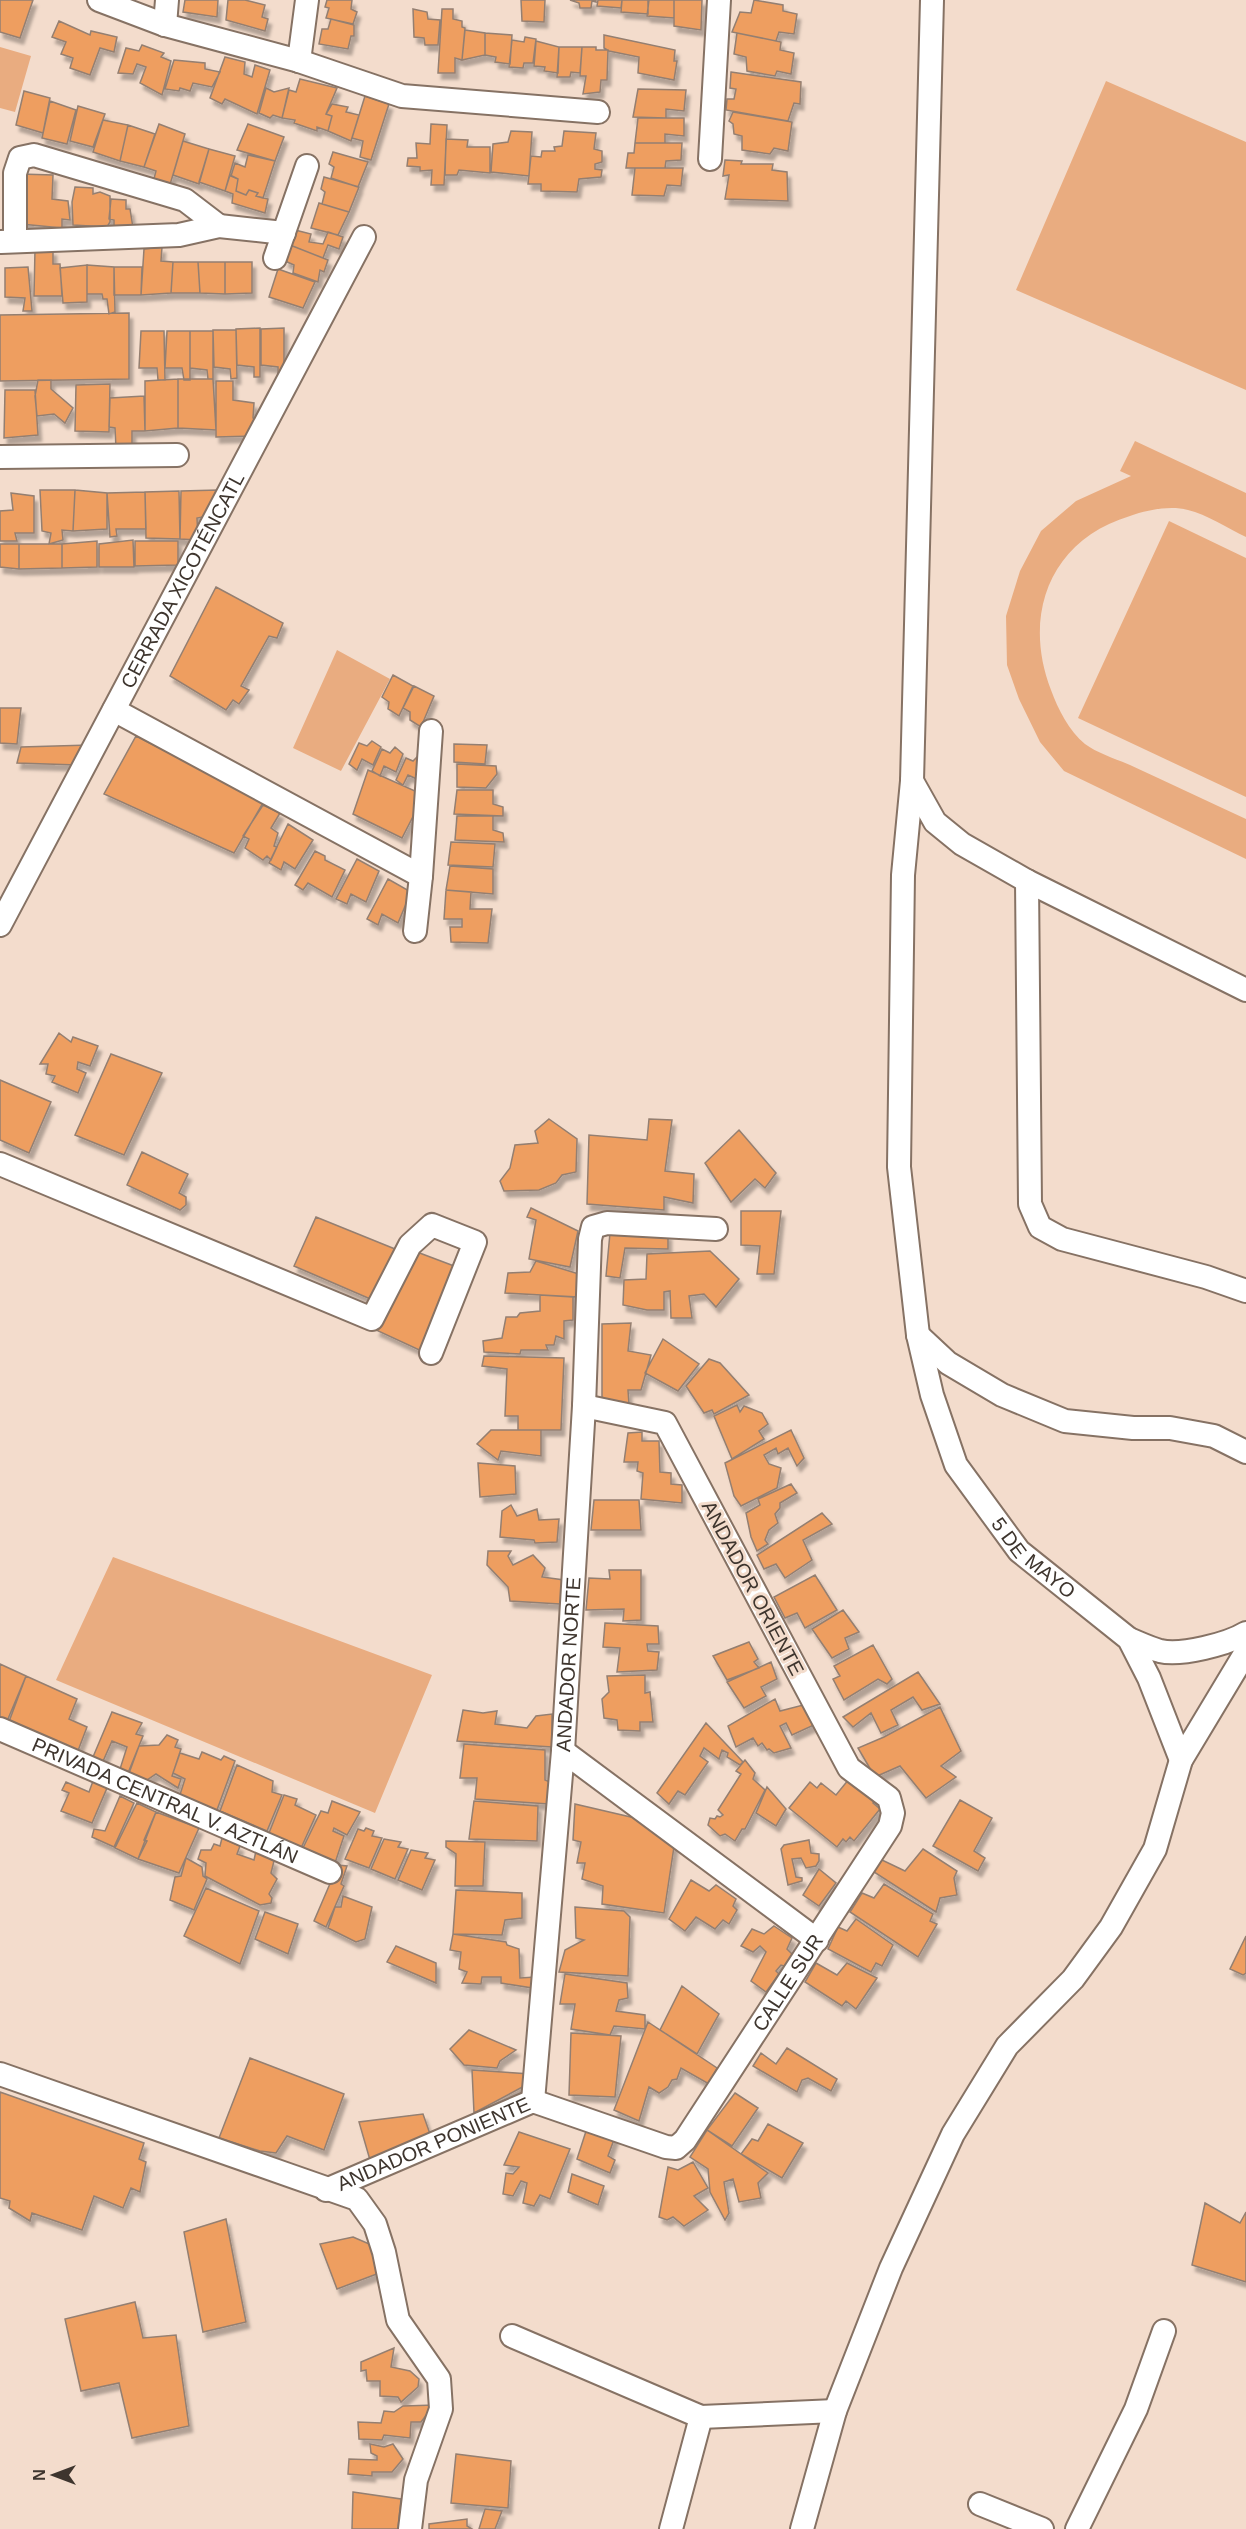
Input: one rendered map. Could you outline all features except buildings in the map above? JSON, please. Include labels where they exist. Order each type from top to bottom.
[{"type":"street","points":[[99,0],[165,25],[299,61],[402,96],[598,111]]},
{"type":"street","points":[[165,25],[167,0]]},
{"type":"street","points":[[299,61],[307,0]]},
{"type":"street","points":[[710,159],[719,0]]},
{"type":"street","name":"5 DE MAYO","points":[[932,0],[912,781],[903,875],[899,1167],[918,1335],[932,1395],[956,1465],[1019,1551],[1129,1639],[1149,1678],[1181,1760]]},
{"type":"street","points":[[219,226],[185,200],[34,155],[20,158],[15,173],[8,241],[179,235],[219,226],[284,232]]},
{"type":"street","points":[[275,258],[307,166]]},
{"type":"street","name":"CERRADA XICOTÉNCATL","points":[[0,925],[364,237]]},
{"type":"street","points":[[0,457],[177,455]]},
{"type":"street","points":[[114,710],[421,876]]},
{"type":"street","points":[[415,931],[421,876],[430,731]]},
{"type":"street","points":[[912,781],[935,822],[962,844],[1027,881],[1246,990]]},
{"type":"street","points":[[1027,881],[1030,1204],[1040,1227],[1062,1239],[1206,1277],[1246,1291]]},
{"type":"street","points":[[0,1164],[372,1319],[410,1245],[432,1225],[475,1242],[431,1353]]},
{"type":"street","name":"ANDADOR NORTE","points":[[533,2100],[563,1751],[593,1227],[607,1223],[716,1229]]},
{"type":"street","points":[[918,1335],[948,1363],[1002,1395],[1065,1421],[1133,1428],[1170,1428],[1214,1436],[1246,1452]]},
{"type":"street","name":"ANDADOR ORIENTE","points":[[584,1406],[665,1424],[849,1768],[889,1798],[893,1813]]},
{"type":"street","points":[[1129,1639],[1161,1651],[1189,1650],[1238,1638],[1246,1633]]},
{"type":"street","points":[[802,2529],[835,2412],[891,2268],[953,2134],[1007,2046],[1072,1979],[1112,1927],[1155,1849],[1181,1760],[1246,1652]]},
{"type":"street","name":"PRIVADA CENTRAL V. AZTLÁN","points":[[0,1729],[330,1872]]},
{"type":"street","points":[[563,1751],[817,1940]]},
{"type":"street","name":"CALLE SUR","points":[[676,2148],[685,2140],[817,1940],[890,1826],[893,1813]]},
{"type":"street","points":[[0,2074],[357,2199],[375,2224],[384,2252],[398,2320],[439,2379],[441,2409],[416,2480],[410,2529]]},
{"type":"street","name":"ANDADOR PONIENTE","points":[[326,2190],[533,2100],[666,2147],[676,2148]]},
{"type":"street","points":[[1077,2529],[1136,2409],[1164,2331]]},
{"type":"street","points":[[512,2336],[701,2417],[835,2412]]},
{"type":"street","points":[[671,2529],[701,2417]]},
{"type":"street","points":[[980,2504],[1042,2529]]},
{"type":"shaded area","points":[[0,47],[31,56],[15,112],[0,108]]},
{"type":"shaded area","points":[[1106,81],[1246,142],[1246,390],[1016,290]]},
{"type":"shaded area","points":[[1135,441],[1246,493],[1246,537],[1202,515],[1174,508],[1144,512],[1102,527],[1080,543],[1062,562],[1050,584],[1042,608],[1040,635],[1043,662],[1057,705],[1079,739],[1101,753],[1246,819],[1246,859],[1064,771],[1040,742],[1019,699],[1007,665],[1006,616],[1020,571],[1041,531],[1076,501],[1131,476],[1120,471]]},
{"type":"shaded area","points":[[1169,521],[1246,558],[1246,797],[1078,718]]},
{"type":"shaded area","points":[[337,650],[390,679],[341,771],[293,748]]},
{"type":"shaded area","points":[[113,1557],[432,1675],[375,1813],[56,1680]]}]
